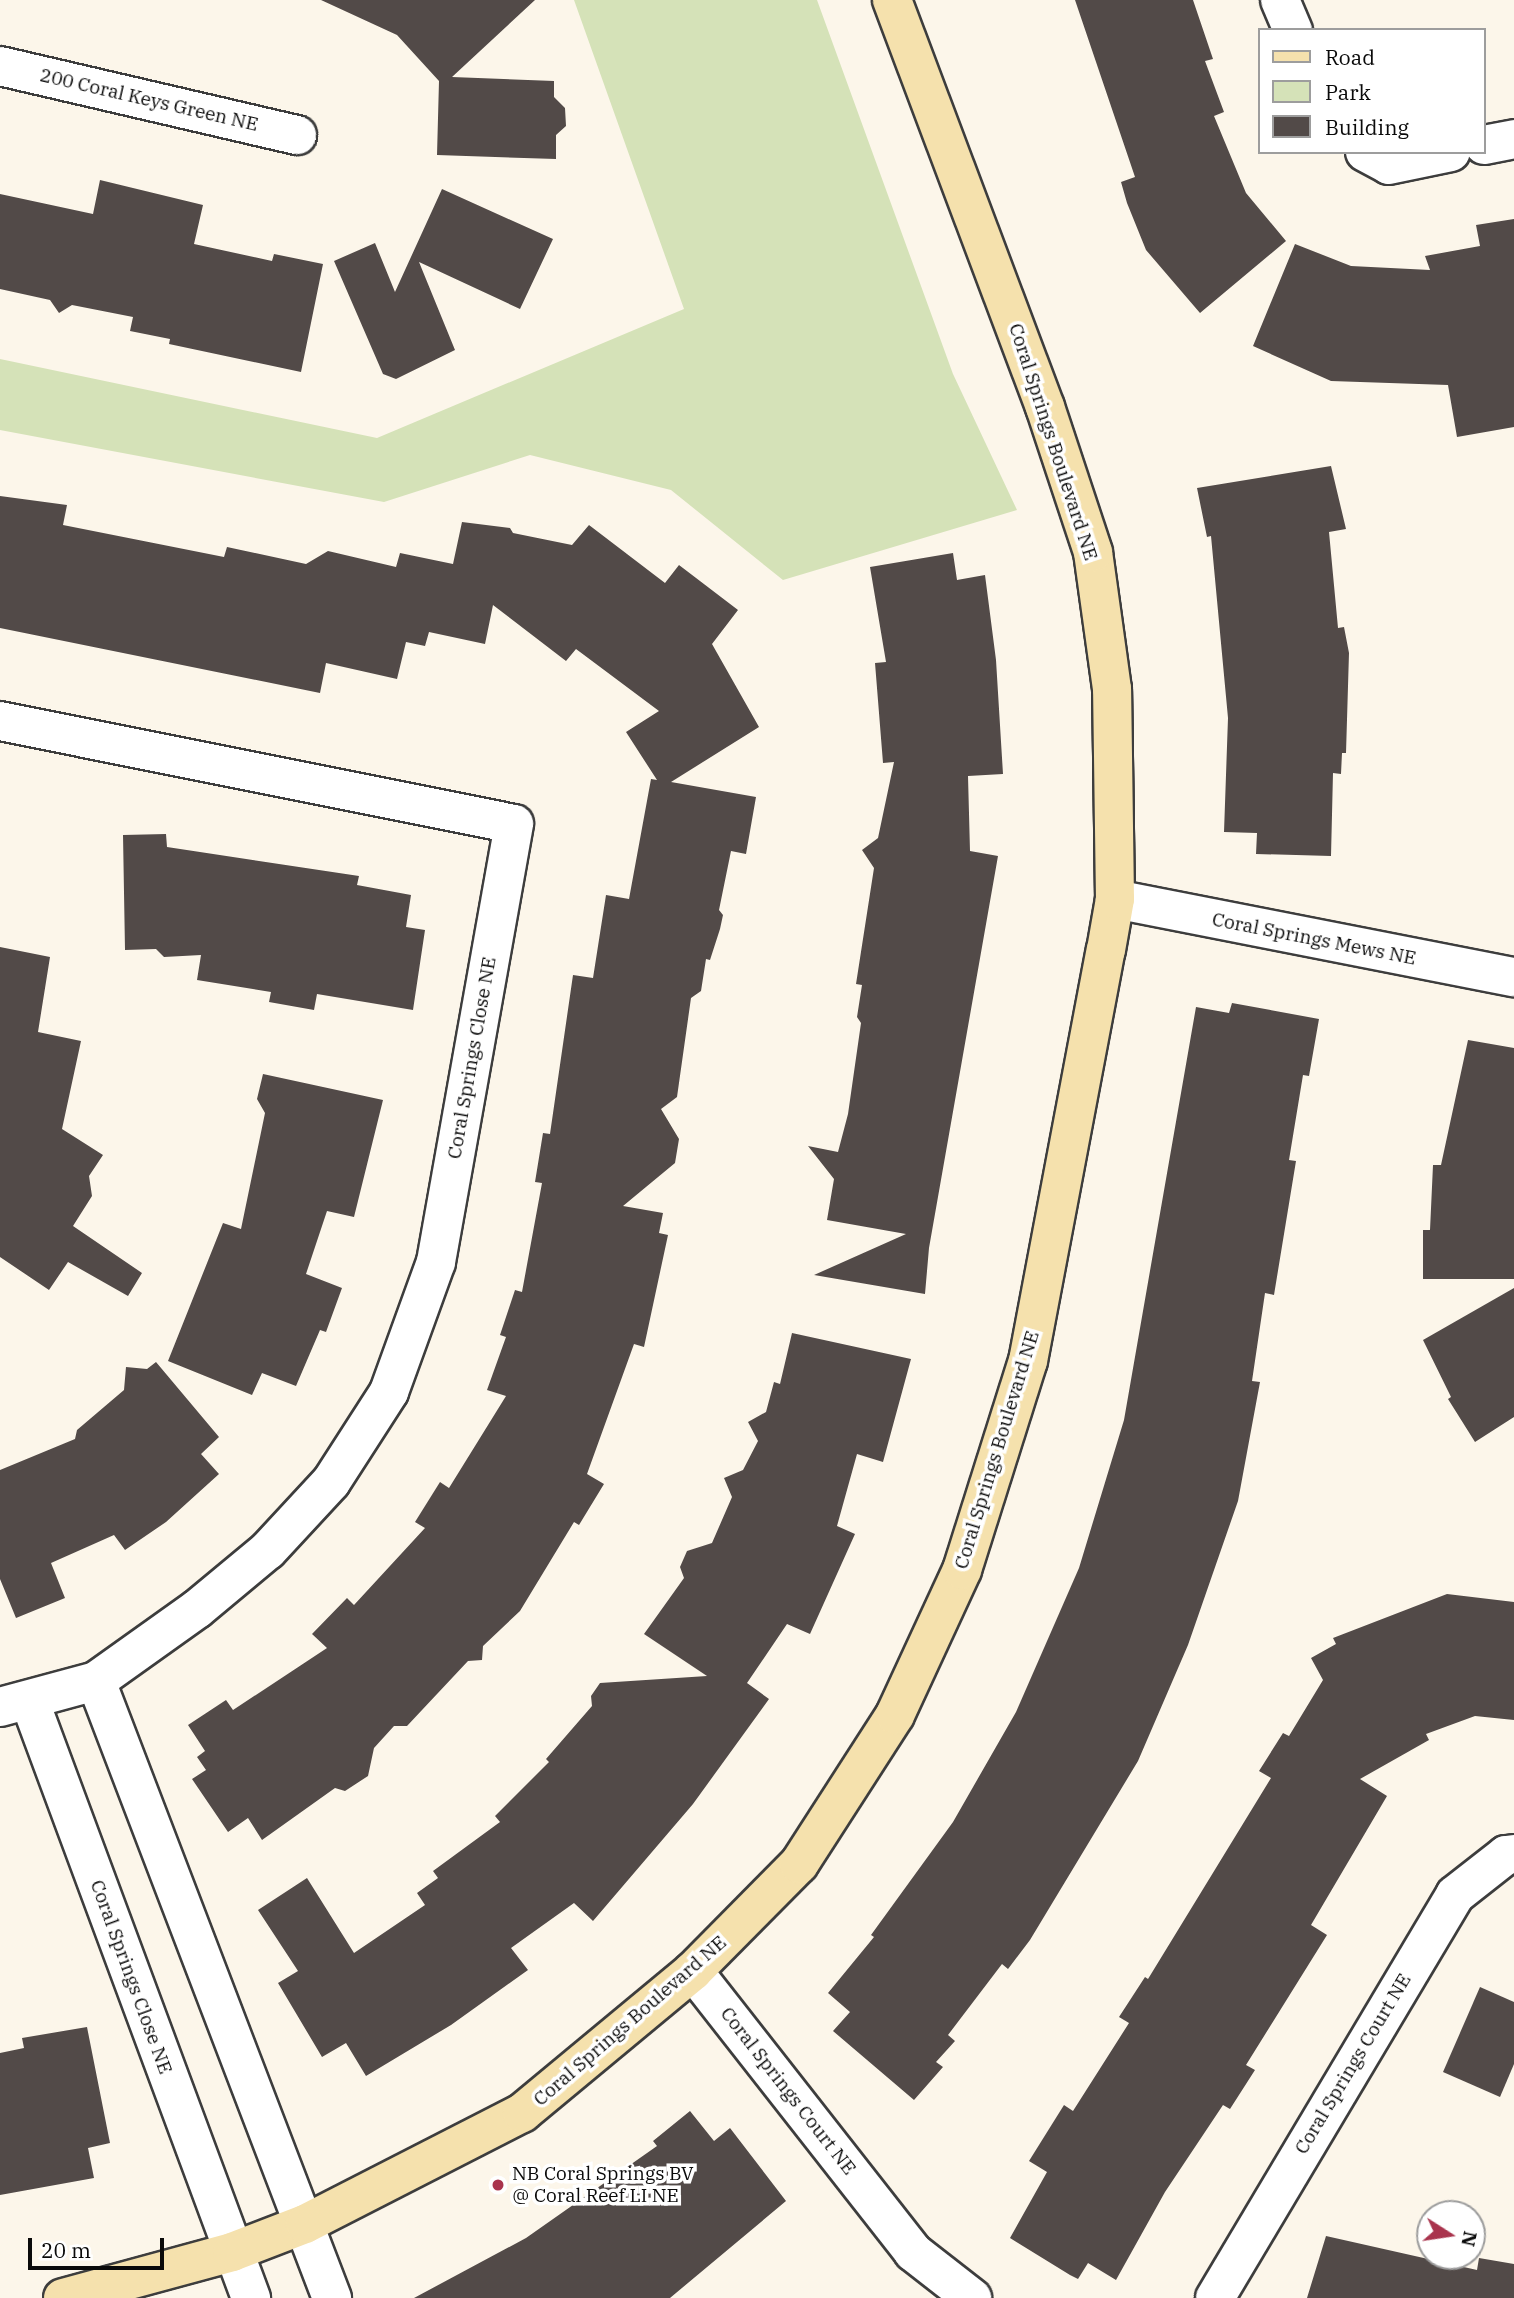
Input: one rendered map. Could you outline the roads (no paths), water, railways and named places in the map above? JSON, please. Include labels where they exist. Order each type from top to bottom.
[{"type":"street","name":"Coral Springs Boulevard NE","points":[[63,2298],[232,2252],[304,2224],[522,2113],[693,1971],[799,1864],[895,1715],[962,1570],[1028,1361],[1115,899],[1112,689],[1093,552],[1045,407],[892,0]]},
{"type":"street","points":[[1280,0],[1292,28]]},
{"type":"street","name":"200 Coral Keys Green NE","points":[[0,66],[297,135]]},
{"type":"street","points":[[1486,145],[1514,139]]},
{"type":"street","points":[[1369,154],[1390,165],[1442,154]]},
{"type":"street","name":"Coral Springs Close NE","points":[[0,721],[514,824],[436,1262],[388,1392],[331,1482],[268,1550],[197,1609],[96,1681],[15,1704],[251,2298]]},
{"type":"street","name":"Coral Springs Mews NE","points":[[1115,899],[1514,977]]},
{"type":"street","points":[[96,1681],[332,2298]]},
{"type":"street","name":"Coral Springs Court NE","points":[[1215,2298],[1455,1895],[1506,1855],[1514,1854]]},
{"type":"street","name":"Coral Springs Court NE","points":[[693,1971],[913,2252],[972,2298]]},
{"type":"place","name":"NB Coral Springs BV @ Coral Reef LI NE","points":[[498,2185]]}]
